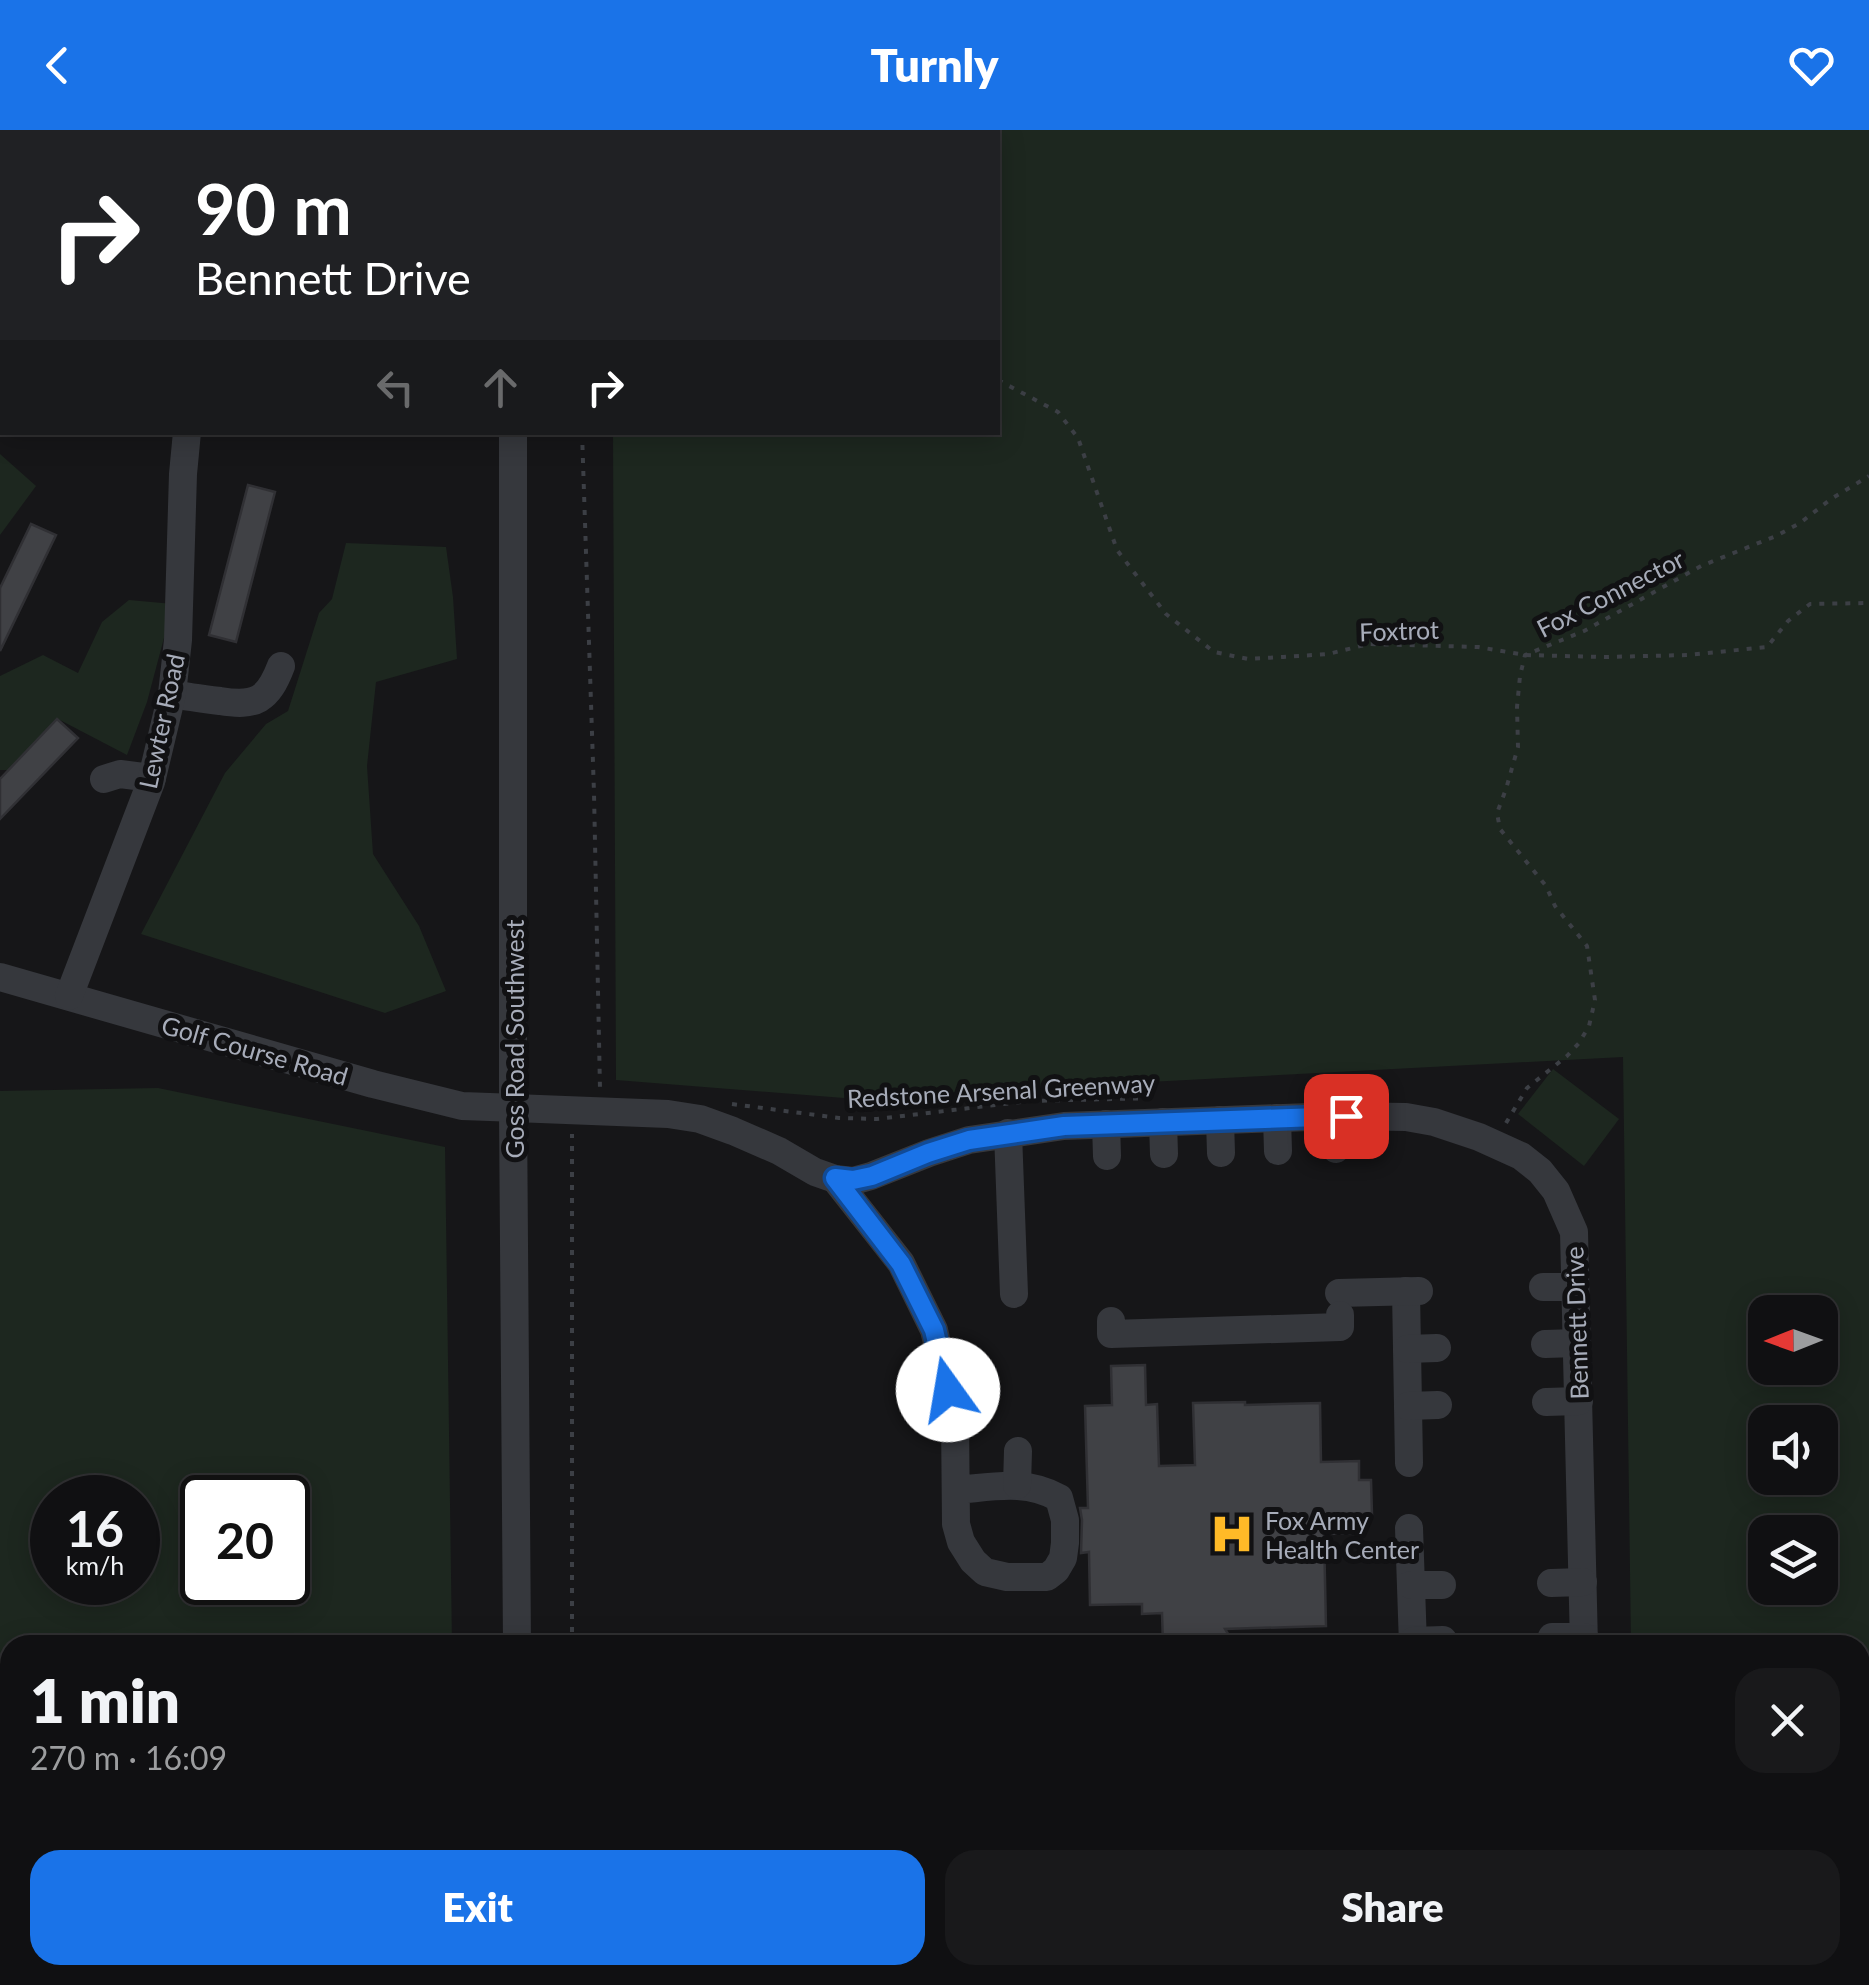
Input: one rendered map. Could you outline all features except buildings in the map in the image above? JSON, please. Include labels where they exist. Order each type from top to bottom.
[{"type":"street","name":"Lewter Road","points":[[69,996],[152,778],[172,694],[187,435]]},
{"type":"street","name":"Goss Road Southwest","points":[[510,437],[518,1635]]},
{"type":"street","points":[[172,694],[242,704],[256,702],[274,683],[281,666]]},
{"type":"street","points":[[104,780],[120,774],[152,778]]},
{"type":"street","name":"Golf Course Road","points":[[0,977],[434,1100],[513,1110]]},
{"type":"street","points":[[513,1110],[572,1109],[700,1119],[835,1178],[901,1264],[934,1330],[955,1419],[956,1524],[961,1542],[972,1561],[986,1572],[1030,1578],[1047,1576],[1056,1570],[1064,1558],[1065,1520],[1059,1498],[1042,1488],[1017,1485],[957,1490]]},
{"type":"street","points":[[1163,1110],[1164,1154]]},
{"type":"street","name":"Bennett Drive","points":[[835,1178],[872,1176],[969,1140],[1106,1124],[1163,1110],[1220,1120],[1406,1117],[1479,1137],[1521,1156],[1556,1190],[1574,1232],[1584,1635]]},
{"type":"street","points":[[1335,1116],[1336,1149]]},
{"type":"street","points":[[1277,1118],[1278,1151]]},
{"type":"street","points":[[1220,1120],[1221,1152]]},
{"type":"street","points":[[1106,1124],[1107,1156]]},
{"type":"street","points":[[1008,1133],[1014,1294]]},
{"type":"street","points":[[1543,1288],[1575,1286]]},
{"type":"street","points":[[1111,1320],[1111,1334],[1167,1326],[1282,1322],[1340,1327],[1340,1304],[1413,1291],[1407,1349],[1408,1463]]},
{"type":"street","points":[[1545,1344],[1577,1343]]},
{"type":"street","points":[[1407,1349],[1436,1348]]},
{"type":"street","points":[[1546,1402],[1578,1401]]},
{"type":"street","points":[[1408,1406],[1438,1405]]},
{"type":"street","points":[[1017,1485],[1018,1452]]},
{"type":"street","points":[[1410,1528],[1413,1635]]},
{"type":"street","points":[[1551,1582],[1583,1582]]},
{"type":"street","points":[[1411,1585],[1442,1585]]},
{"type":"path","name":"Foxtrot","points":[[1000,381],[1058,412],[1078,438],[1117,550],[1166,614],[1214,652],[1248,659],[1328,654],[1370,644],[1478,647],[1525,656],[1688,656],[1767,647],[1788,620],[1810,604],[1869,603]]},
{"type":"path","points":[[582,435],[600,1091],[613,1092]]},
{"type":"path","name":"Fox Connector","points":[[1502,1126],[1527,1088],[1579,1043],[1589,1026],[1595,1000],[1587,946],[1556,906],[1546,886],[1500,830],[1497,813],[1518,747],[1520,676],[1525,656],[1584,632],[1701,566],[1776,536],[1869,476]]},
{"type":"path","name":"Redstone Arsenal Greenway","points":[[718,1103],[877,1119],[1029,1102],[1163,1110]]},
{"type":"path","points":[[572,1109],[572,1635]]},
{"type":"shaded area","points":[[1000,130],[1869,130],[1869,1635],[1631,1635],[1623,1057],[844,1098],[616,1080],[613,435],[1000,435]]},
{"type":"shaded area","points":[[0,454],[36,486],[0,535]]},
{"type":"shaded area","points":[[346,543],[446,547],[453,597],[457,659],[376,682],[367,766],[373,854],[419,926],[446,991],[385,1013],[141,934],[225,773],[266,724],[288,711],[319,613],[332,599]]},
{"type":"shaded area","points":[[129,600],[173,604],[147,702],[127,755],[58,719],[9,770],[0,770],[0,676],[43,655],[78,673],[102,622]]},
{"type":"shaded area","points":[[1553,1069],[1619,1119],[1584,1166],[1518,1114]]},
{"type":"shaded area","points":[[158,1088],[445,1147],[452,1635],[0,1635],[0,1091]]},
{"type":"place","name":"Fox Army Health Center","points":[[1232,1534]]},
{"type":"route","points":[[948,1390],[934,1330],[901,1264],[835,1178],[872,1176],[969,1140],[1064,1126],[1346,1116]]}]
